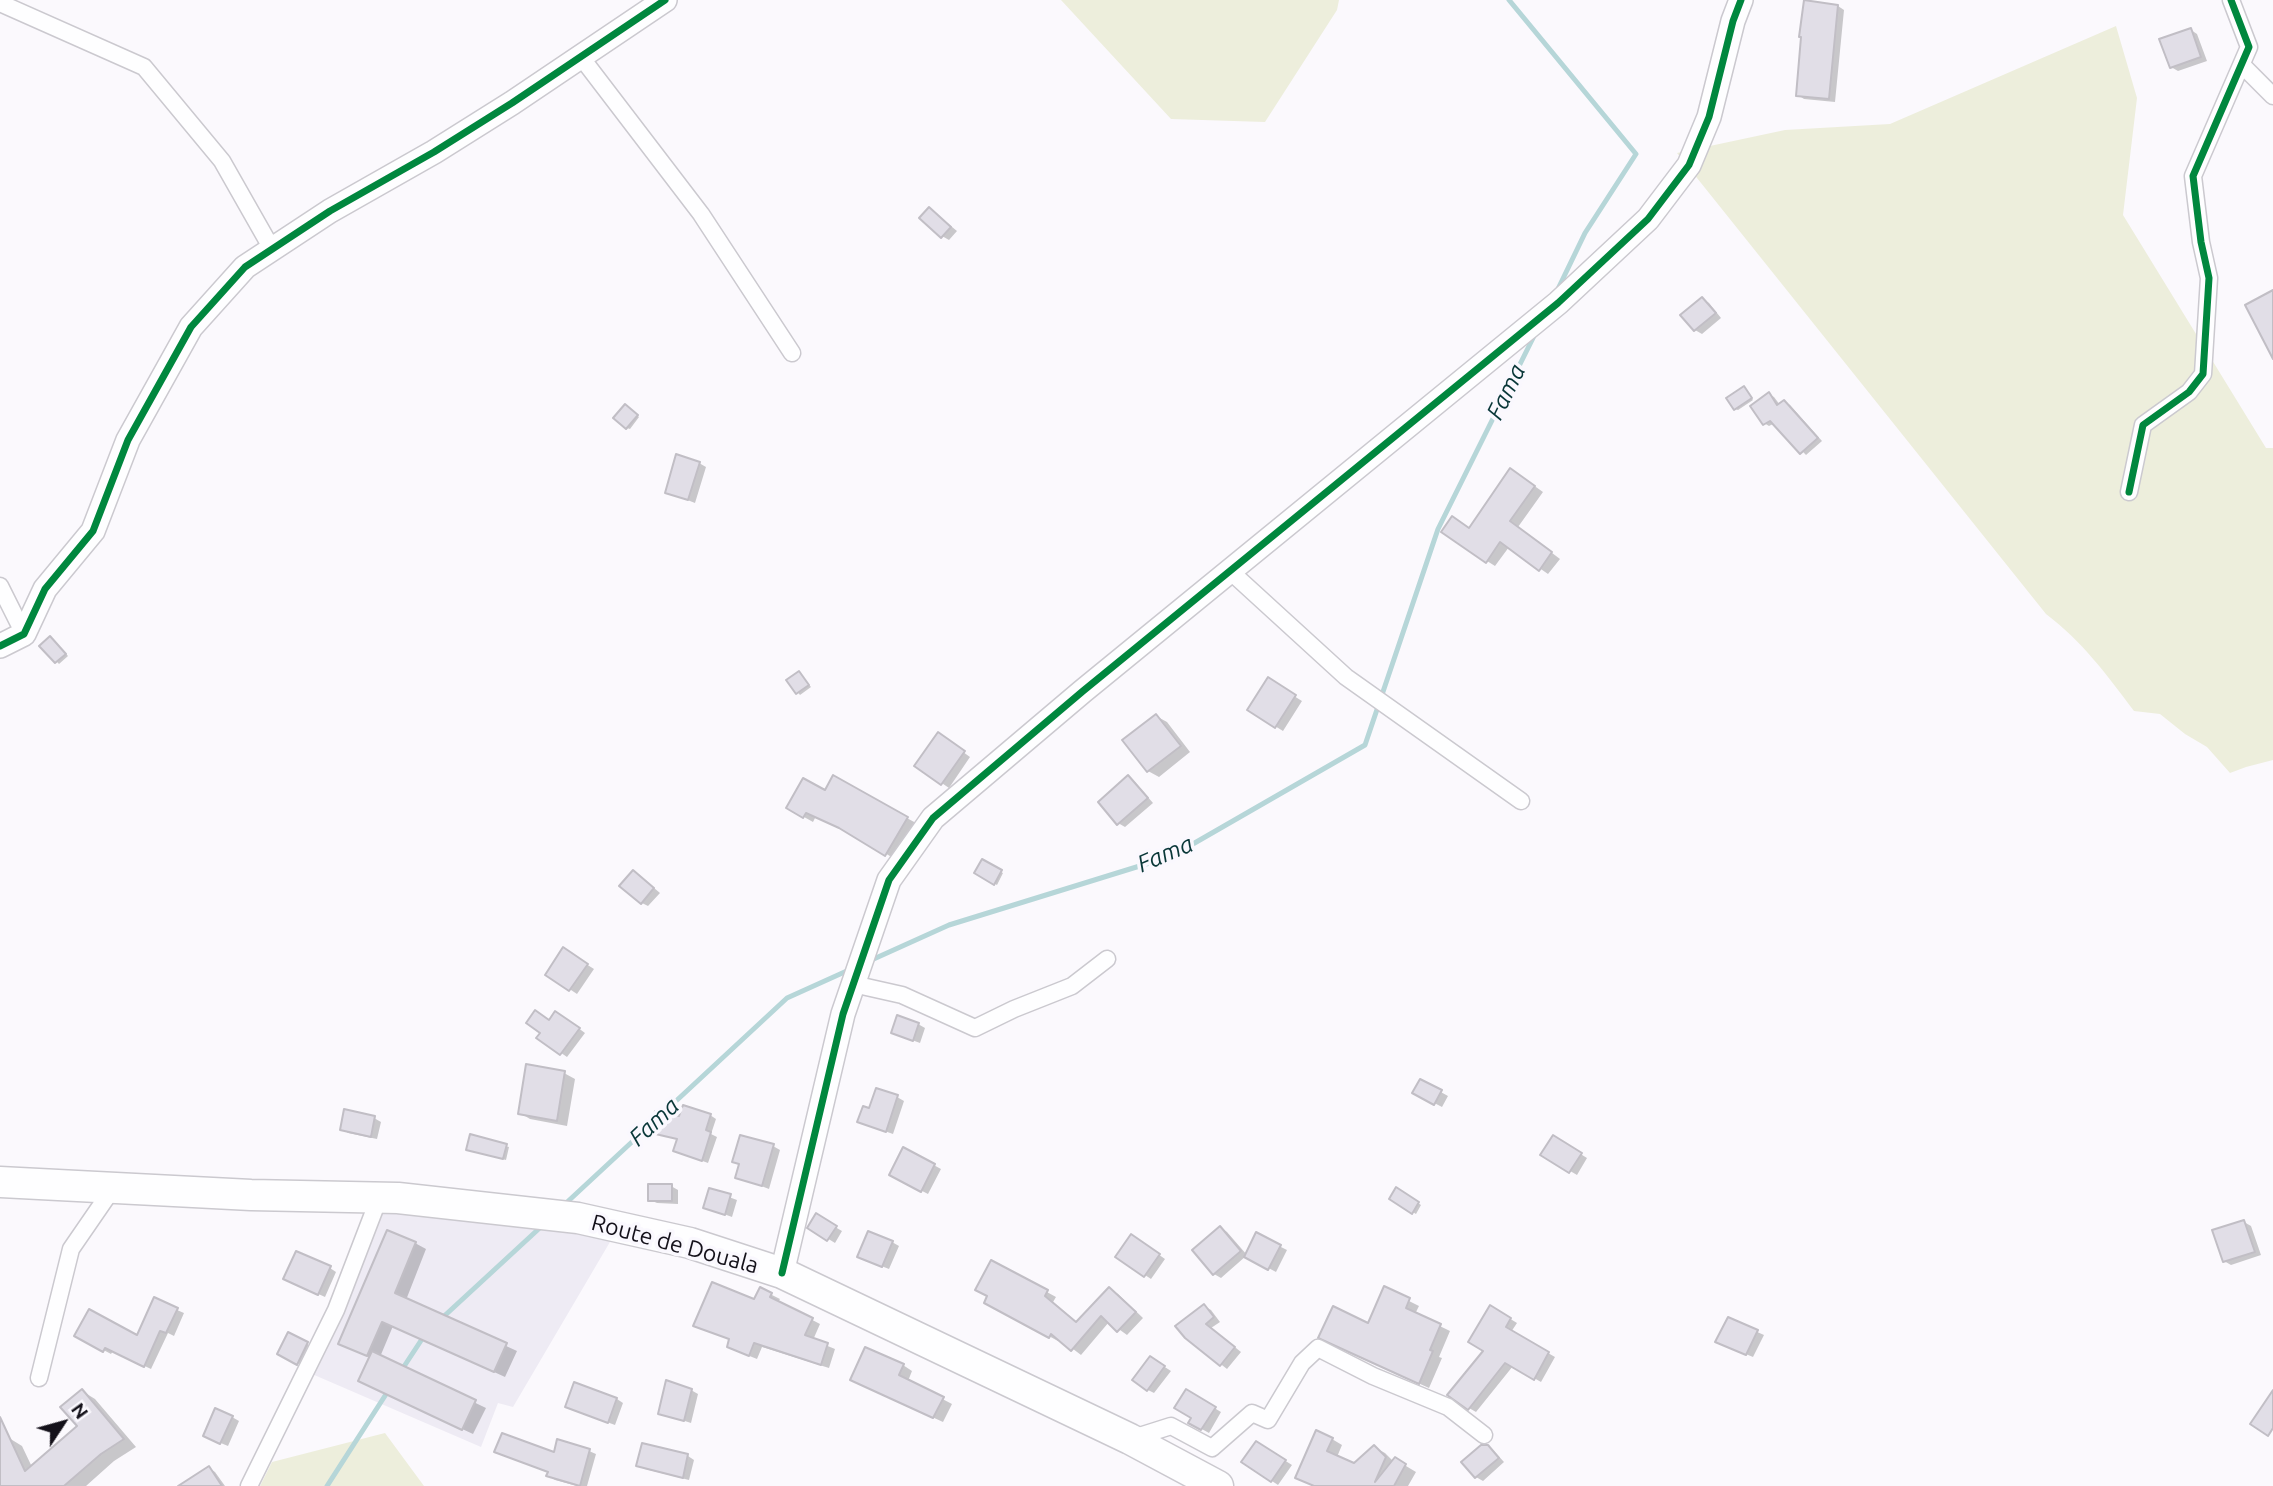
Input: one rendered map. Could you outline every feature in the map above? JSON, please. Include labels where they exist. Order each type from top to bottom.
[{"type":"highway","name":"Route de Douala","points":[[0,1182],[251,1195],[379,1198],[578,1218],[690,1243],[782,1273],[1130,1439],[1218,1486]]},
{"type":"street","points":[[0,646],[24,634],[45,589],[93,531],[128,440],[191,327],[245,267],[330,211],[434,152],[665,0]]},
{"type":"street","points":[[782,1273],[843,1014],[889,880],[933,818],[1558,303],[1647,219],[1689,166],[1709,117],[1733,21],[1741,0]]},
{"type":"street","points":[[2129,492],[2143,425],[2189,392],[2203,374],[2209,278],[2201,242],[2193,176],[2249,47],[2231,0]]},
{"type":"street","points":[[0,3],[144,67],[222,161],[272,249]]},
{"type":"street","points":[[581,57],[701,214],[792,353]]},
{"type":"street","points":[[2242,65],[2273,96]]},
{"type":"street","points":[[1230,571],[1346,677],[1521,801]]},
{"type":"street","points":[[0,586],[24,634]]},
{"type":"street","points":[[853,984],[902,995],[975,1028],[1072,986],[1107,959]]},
{"type":"street","points":[[39,1378],[71,1249],[113,1188]]},
{"type":"street","points":[[250,1486],[336,1310],[379,1198]]},
{"type":"street","points":[[1130,1439],[1171,1426],[1212,1448],[1252,1413],[1268,1420],[1302,1363],[1318,1348],[1373,1376],[1448,1407],[1484,1435]]},
{"type":"shaded area","points":[[377,1200],[617,1230],[513,1407],[498,1403],[481,1447],[312,1374]]},
{"type":"green space","points":[[1061,0],[1339,0],[1337,10],[1265,122],[1171,119]]},
{"type":"green space","points":[[2116,26],[2137,98],[2123,215],[2266,448],[2273,448],[2273,760],[2230,773],[2207,747],[2160,714],[2134,711],[2083,647],[2046,614],[1677,153],[1785,130],[1890,124]]},
{"type":"green space","points":[[385,1433],[424,1486],[260,1486],[272,1462]]},
{"type":"building","points":[[1804,0],[1838,5],[1829,99],[1796,96]]},
{"type":"building","points":[[2191,28],[2201,57],[2170,68],[2159,39]]},
{"type":"building","points":[[929,207],[951,227],[941,238],[919,218]]},
{"type":"building","points":[[2273,290],[2273,359],[2245,305]]},
{"type":"building","points":[[1702,297],[1716,313],[1694,331],[1680,315]]},
{"type":"building","points":[[1744,386],[1752,398],[1734,410],[1726,398]]},
{"type":"building","points":[[1769,392],[1777,405],[1784,400],[1818,438],[1800,454],[1770,421],[1763,425],[1750,406]]},
{"type":"building","points":[[625,404],[638,415],[626,429],[613,418]]},
{"type":"building","points":[[676,454],[700,462],[688,500],[665,493]]},
{"type":"building","points":[[1510,468],[1535,486],[1510,521],[1552,552],[1539,571],[1500,542],[1486,563],[1441,532],[1452,516],[1469,528]]},
{"type":"building","points":[[50,636],[66,654],[55,663],[39,646]]},
{"type":"building","points":[[799,671],[809,685],[796,694],[786,680]]},
{"type":"building","points":[[1268,677],[1296,695],[1275,728],[1247,710]]},
{"type":"building","points":[[1156,714],[1181,746],[1147,772],[1122,740]]},
{"type":"building","points":[[938,732],[965,751],[941,785],[914,766]]},
{"type":"building","points":[[833,775],[908,817],[885,856],[839,828],[806,813],[803,818],[786,808],[803,778],[825,790]]},
{"type":"building","points":[[1128,775],[1148,798],[1117,825],[1098,802]]},
{"type":"building","points":[[982,859],[1002,870],[994,885],[974,873]]},
{"type":"building","points":[[633,870],[654,888],[641,904],[619,886]]},
{"type":"building","points":[[563,947],[588,964],[569,991],[545,975]]},
{"type":"building","points":[[535,1010],[549,1020],[555,1011],[580,1028],[560,1055],[536,1038],[540,1033],[526,1023]]},
{"type":"building","points":[[897,1015],[919,1023],[913,1041],[891,1033]]},
{"type":"building","points":[[526,1064],[565,1071],[557,1121],[518,1114]]},
{"type":"building","points":[[1420,1079],[1442,1090],[1434,1105],[1412,1093]]},
{"type":"building","points":[[876,1088],[898,1095],[886,1132],[857,1122],[863,1106],[869,1108]]},
{"type":"building","points":[[683,1105],[711,1114],[706,1130],[711,1132],[702,1161],[673,1151],[677,1139],[651,1133],[655,1111],[679,1116]]},
{"type":"building","points":[[344,1109],[375,1116],[371,1137],[340,1130]]},
{"type":"building","points":[[470,1134],[507,1144],[503,1159],[466,1150]]},
{"type":"building","points":[[740,1135],[774,1144],[762,1186],[735,1178],[739,1164],[732,1162]]},
{"type":"building","points":[[1553,1135],[1582,1153],[1569,1173],[1540,1155]]},
{"type":"building","points":[[903,1147],[935,1164],[921,1192],[889,1175]]},
{"type":"building","points":[[648,1184],[672,1184],[672,1201],[648,1201]]},
{"type":"building","points":[[1396,1187],[1419,1202],[1412,1214],[1389,1199]]},
{"type":"building","points":[[709,1188],[731,1194],[725,1215],[703,1208]]},
{"type":"building","points":[[816,1213],[837,1226],[827,1241],[807,1228]]},
{"type":"building","points":[[2244,1220],[2255,1252],[2223,1262],[2212,1230]]},
{"type":"building","points":[[1220,1226],[1241,1251],[1213,1275],[1192,1250]]},
{"type":"building","points":[[387,1230],[416,1242],[395,1293],[507,1343],[494,1372],[382,1322],[367,1356],[338,1344]]},
{"type":"building","points":[[868,1231],[893,1241],[882,1267],[857,1257]]},
{"type":"building","points":[[1256,1232],[1281,1245],[1268,1270],[1244,1257]]},
{"type":"building","points":[[1131,1234],[1160,1254],[1144,1277],[1115,1257]]},
{"type":"building","points":[[296,1251],[331,1266],[318,1295],[283,1279]]},
{"type":"building","points":[[991,1260],[1048,1290],[1045,1296],[1076,1322],[1109,1287],[1136,1312],[1117,1332],[1101,1316],[1071,1351],[1051,1334],[1049,1338],[984,1303],[987,1296],[975,1290]]},
{"type":"building","points":[[712,1282],[754,1299],[760,1287],[772,1293],[770,1297],[813,1318],[805,1335],[828,1343],[821,1365],[754,1343],[749,1356],[727,1347],[729,1339],[693,1326]]},
{"type":"building","points":[[1384,1286],[1410,1298],[1406,1308],[1441,1324],[1419,1384],[1318,1338],[1333,1306],[1368,1323]]},
{"type":"building","points":[[154,1297],[178,1308],[166,1333],[160,1331],[144,1367],[105,1348],[103,1352],[74,1336],[89,1309],[137,1335]]},
{"type":"building","points":[[1204,1304],[1214,1317],[1206,1324],[1235,1347],[1220,1366],[1185,1338],[1175,1326]]},
{"type":"building","points":[[1490,1305],[1511,1318],[1506,1327],[1549,1352],[1534,1380],[1505,1363],[1468,1410],[1447,1395],[1483,1351],[1468,1342]]},
{"type":"building","points":[[1728,1317],[1758,1330],[1746,1355],[1715,1342]]},
{"type":"building","points":[[288,1332],[308,1342],[297,1365],[277,1354]]},
{"type":"building","points":[[865,1347],[904,1364],[899,1375],[944,1397],[933,1418],[850,1380]]},
{"type":"building","points":[[372,1351],[476,1400],[462,1430],[358,1381]]},
{"type":"building","points":[[1150,1356],[1165,1366],[1147,1391],[1132,1380]]},
{"type":"building","points":[[666,1380],[692,1389],[684,1421],[658,1414]]},
{"type":"building","points":[[574,1382],[617,1398],[608,1423],[565,1407]]},
{"type":"building","points":[[82,1389],[124,1439],[101,1454],[64,1486],[0,1486],[0,1417],[25,1471],[77,1426],[60,1407]]},
{"type":"building","points":[[1186,1389],[1216,1407],[1201,1430],[1188,1423],[1191,1418],[1174,1408]]},
{"type":"building","points":[[2273,1390],[2273,1428],[2268,1436],[2250,1424]]},
{"type":"building","points":[[215,1408],[233,1416],[220,1444],[203,1436]]},
{"type":"building","points":[[1316,1430],[1333,1438],[1327,1451],[1354,1463],[1374,1445],[1386,1457],[1375,1482],[1395,1457],[1406,1464],[1394,1486],[1314,1486],[1295,1478]]},
{"type":"building","points":[[502,1433],[554,1452],[557,1439],[590,1449],[580,1486],[546,1476],[548,1472],[494,1452]]},
{"type":"building","points":[[1256,1441],[1286,1460],[1271,1482],[1241,1462]]},
{"type":"building","points":[[642,1443],[688,1454],[683,1478],[636,1466]]},
{"type":"building","points":[[1481,1445],[1488,1445],[1499,1458],[1475,1478],[1461,1462]]},
{"type":"building","points":[[209,1466],[222,1486],[178,1486]]},
{"type":"waterway","name":"Fama","points":[[1509,0],[1636,154],[1585,233],[1557,291]]},
{"type":"waterway","name":"Fama","points":[[867,962],[949,925],[1172,856],[1365,745],[1438,529],[1535,334]]},
{"type":"waterway","name":"Fama","points":[[564,1205],[787,998],[849,970]]},
{"type":"waterway","name":"Fama","points":[[441,1319],[544,1224]]},
{"type":"waterway","name":"Fama","points":[[401,1371],[424,1336]]},
{"type":"waterway","name":"Fama","points":[[327,1486],[390,1388]]},
{"type":"cycle path","points":[[0,646],[24,634],[45,589],[93,531],[128,440],[191,327],[245,267],[330,211],[434,152],[512,103],[665,0]]},
{"type":"cycle path","points":[[782,1273],[843,1014],[889,880],[933,818],[1083,691],[1558,303],[1648,219],[1689,165],[1709,117],[1733,21],[1741,0]]},
{"type":"cycle path","points":[[2129,492],[2143,425],[2189,392],[2203,374],[2209,278],[2201,242],[2193,176],[2249,47],[2231,0]]}]
